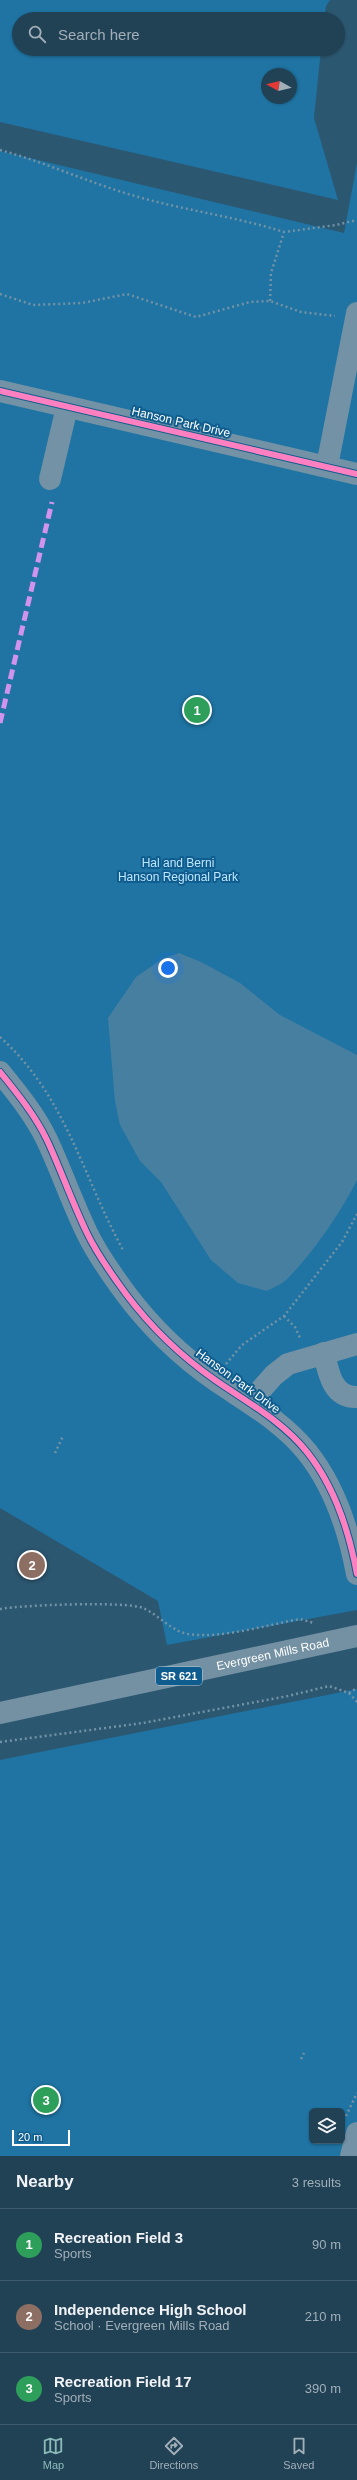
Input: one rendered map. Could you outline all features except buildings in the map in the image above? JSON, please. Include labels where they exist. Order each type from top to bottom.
[{"type":"main road","name":"Evergreen Mills Road","points":[[0,1713],[357,1636]]},
{"type":"street","points":[[327,466],[356,316]]},
{"type":"street","name":"Hanson Park Drive","points":[[0,392],[357,474]]},
{"type":"street","points":[[50,480],[67,407]]},
{"type":"street","name":"Hanson Park Drive","points":[[0,1072],[31,1112],[42,1132],[87,1234],[128,1296],[155,1328],[189,1359],[214,1379],[250,1402],[290,1434],[307,1452],[326,1479],[341,1513],[353,1551],[357,1574]]},
{"type":"street","points":[[250,1402],[274,1375],[288,1364],[357,1344]]},
{"type":"street","points":[[315,1355],[331,1382],[342,1393],[357,1397]]},
{"type":"street","points":[[351,2125],[352,2156]]},
{"type":"path","points":[[0,150],[30,158],[141,198],[253,222],[284,232],[336,226],[357,220]]},
{"type":"path","points":[[270,301],[271,273],[284,232]]},
{"type":"path","points":[[0,294],[33,305],[82,304],[127,294],[196,317],[250,302],[270,301],[302,312],[356,316]]},
{"type":"path","points":[[0,1037],[40,1080],[62,1116],[108,1223],[127,1257]]},
{"type":"path","points":[[225,1364],[242,1345],[284,1316],[342,1242],[357,1214]]},
{"type":"path","points":[[284,1316],[295,1327],[315,1355]]},
{"type":"path","points":[[220,1361],[231,1368]]},
{"type":"path","points":[[55,1453],[63,1436]]},
{"type":"path","points":[[0,1609],[42,1605],[142,1608],[173,1628],[187,1634],[212,1635],[300,1620],[320,1625]]},
{"type":"path","points":[[0,1742],[143,1723],[288,1696],[320,1687],[333,1686],[350,1693],[357,1702]]},
{"type":"path","points":[[350,1693],[357,1688]]},
{"type":"path","points":[[301,2059],[304,2053]]},
{"type":"path","points":[[351,2125],[357,2093]]},
{"type":"green space","points":[[0,0],[330,0],[326,6],[325,12],[12,12],[12,56],[320,56],[314,118],[338,200],[0,122]]},
{"type":"green space","name":"Hal and Berni Hanson Regional Park","points":[[0,151],[344,233],[357,163],[357,1610],[167,1645],[158,1601],[0,1508]]},
{"type":"green space","points":[[357,1689],[357,2156],[0,2156],[0,1760]]},
{"type":"shaded area","points":[[179,953],[201,962],[240,983],[280,1015],[357,1055],[357,1180],[335,1218],[307,1257],[286,1280],[267,1291],[238,1283],[211,1260],[161,1182],[140,1161],[120,1125],[115,1101],[108,1018],[136,977],[162,959]]},
{"type":"marked path","points":[[0,723],[52,502]]},
{"type":"cycle path","points":[[0,391],[357,474]]},
{"type":"cycle path","points":[[0,1072],[37,1122],[52,1151],[76,1210],[91,1241],[110,1272],[135,1306],[145,1318],[179,1351],[203,1371],[264,1413],[287,1431],[307,1452],[317,1466],[326,1480],[340,1510],[350,1542],[357,1574]]},
{"type":"place","name":"Recreation Field 3","points":[[197,710]]},
{"type":"place","name":"Independence High School","points":[[32,1565]]},
{"type":"place","name":"Recreation Field 17","points":[[46,2100]]}]
